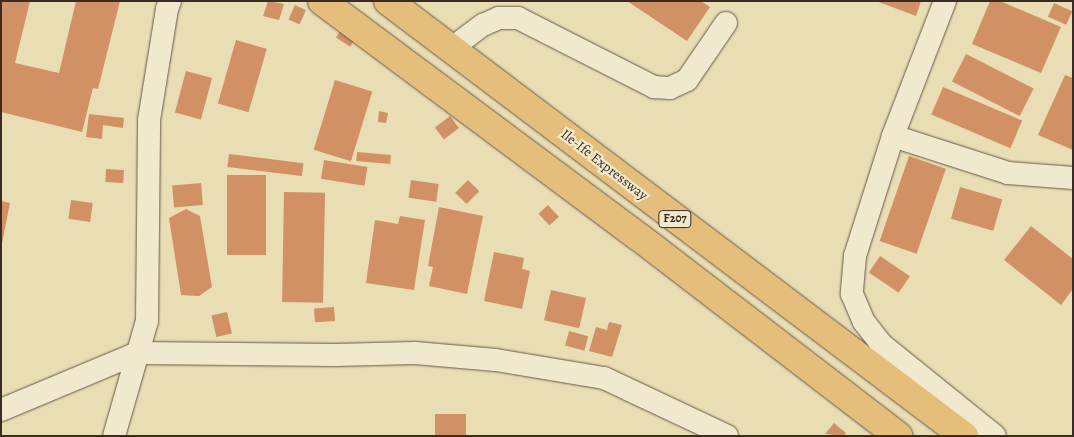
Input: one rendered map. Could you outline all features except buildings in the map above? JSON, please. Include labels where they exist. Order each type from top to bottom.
[{"type":"main road","name":"F207","points":[[322,1],[640,237],[898,436]]},
{"type":"main road","name":"Ile-Ife Expressway","points":[[388,1],[964,436]]},
{"type":"street","points":[[114,436],[147,321],[149,120],[167,9],[170,1]]},
{"type":"street","points":[[945,1],[893,136],[855,256],[852,294],[864,322],[881,344],[995,436]]},
{"type":"street","points":[[452,48],[483,24],[499,18],[518,18],[654,87],[670,88],[688,80],[726,23]]},
{"type":"street","points":[[893,136],[1008,173],[1073,178]]},
{"type":"street","points":[[1,410],[137,353],[334,356],[416,353],[496,360],[604,378],[727,436]]}]
